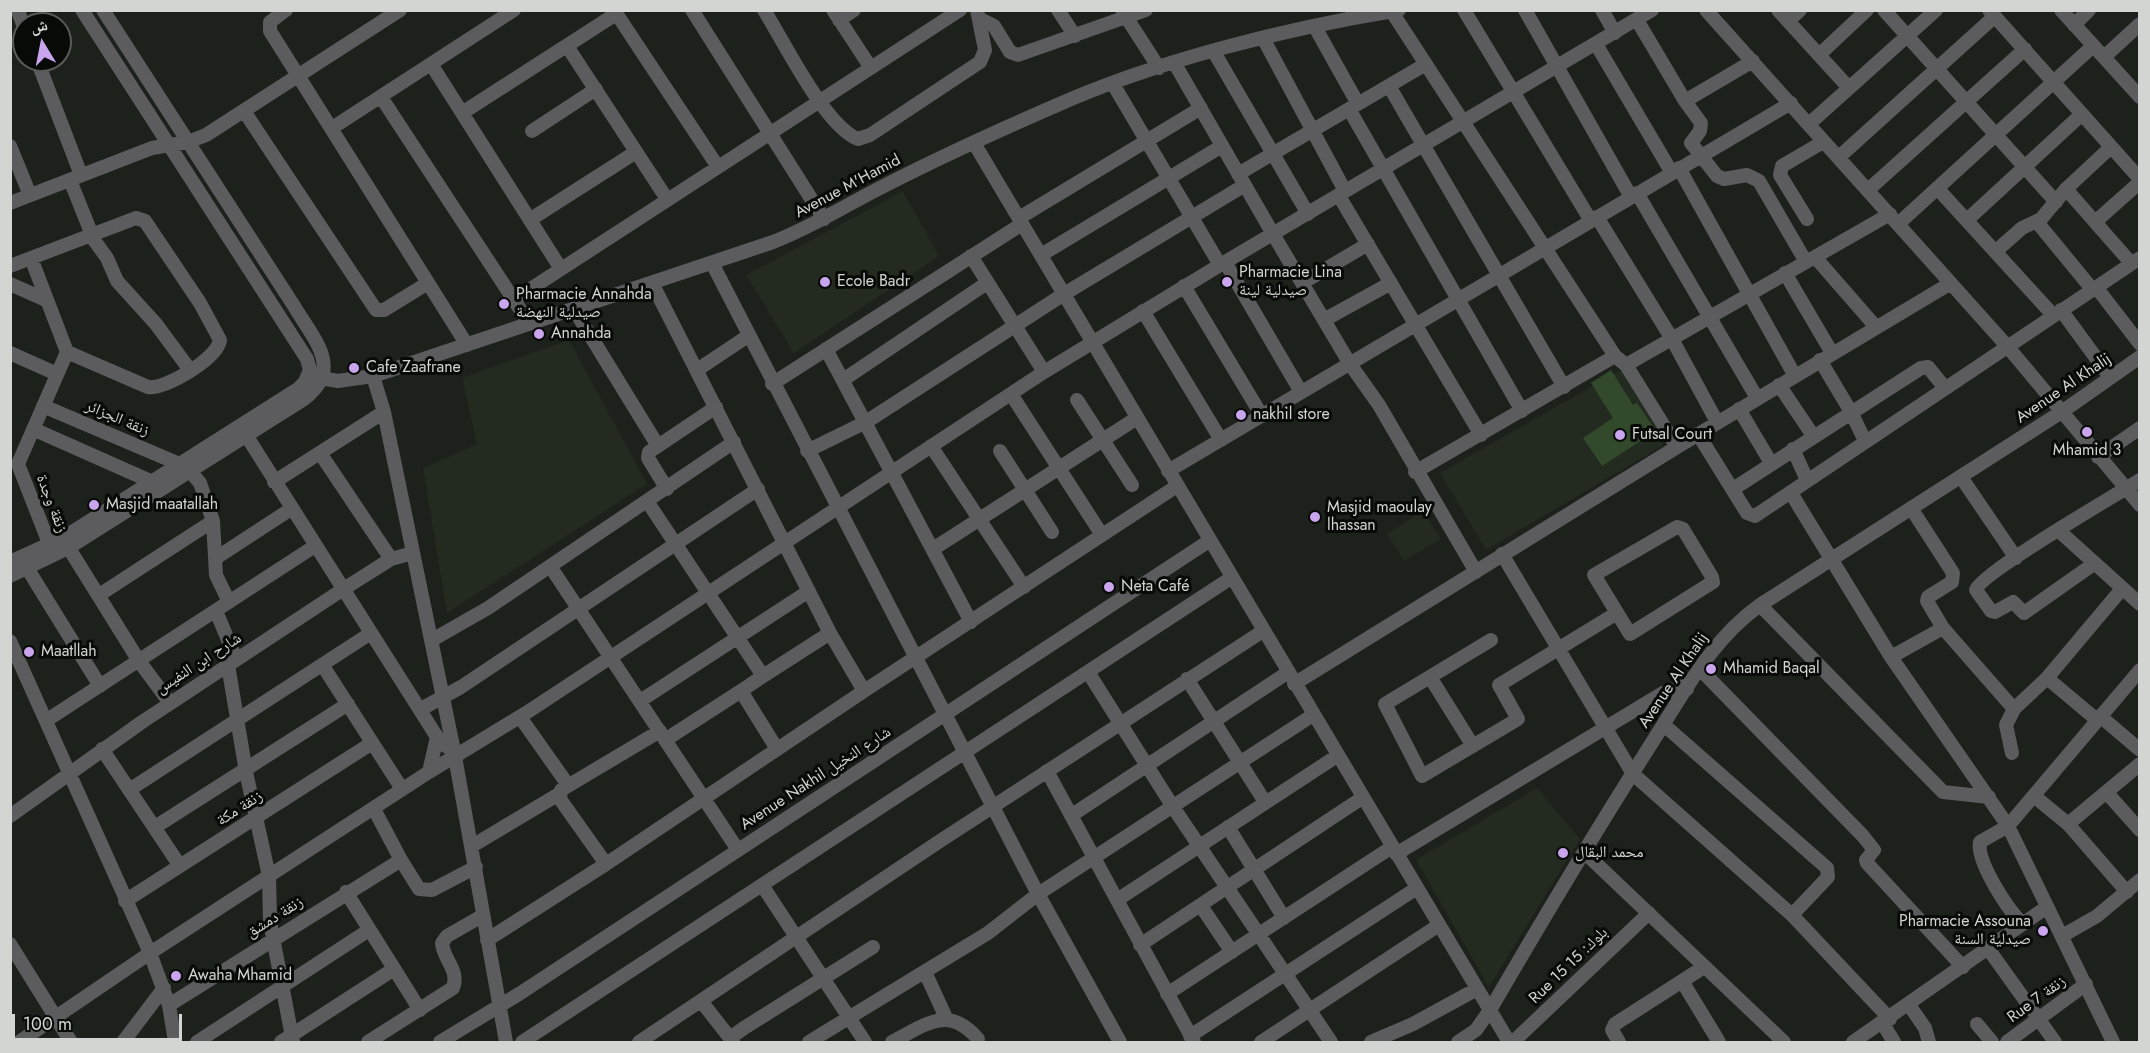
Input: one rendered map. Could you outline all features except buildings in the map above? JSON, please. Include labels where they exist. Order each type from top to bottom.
[{"type":"street","points":[[10,576],[20,563],[52,551],[163,488],[304,399],[314,391],[316,377],[307,359],[82,10]]},
{"type":"street","points":[[66,543],[177,463],[316,377],[325,366],[323,354],[103,10]]},
{"type":"street","points":[[286,10],[273,19],[269,26],[467,345]]},
{"type":"street","points":[[10,203],[169,144],[188,142],[206,135],[400,10]]},
{"type":"street","points":[[332,128],[514,10]]},
{"type":"street","points":[[692,10],[824,219]]},
{"type":"street","points":[[764,10],[820,101],[852,136],[858,139],[870,135],[980,62],[985,51],[978,15]]},
{"type":"street","points":[[854,10],[836,15],[871,68]]},
{"type":"street","points":[[515,299],[960,10]]},
{"type":"street","points":[[1058,10],[1075,36]]},
{"type":"street","points":[[978,15],[994,26],[1014,55],[1075,36],[1124,14],[1146,10]]},
{"type":"street","points":[[1464,10],[1512,93],[1672,339],[1718,422]]},
{"type":"street","points":[[1525,10],[1555,68],[1758,398]]},
{"type":"street","points":[[1602,10],[1615,33]]},
{"type":"street","points":[[19,1042],[58,1018],[150,953],[374,809],[455,754],[520,717],[1044,372],[1222,263],[1653,10]]},
{"type":"street","points":[[1706,10],[2007,346],[2139,505]]},
{"type":"street","points":[[1778,10],[1849,88]]},
{"type":"street","points":[[1788,21],[1800,10]]},
{"type":"street","points":[[1819,56],[1867,10]]},
{"type":"street","points":[[1884,10],[2056,202]]},
{"type":"street","points":[[1809,124],[1936,10]]},
{"type":"street","points":[[2061,10],[2138,92]]},
{"type":"street","points":[[2074,25],[2089,10]]},
{"type":"street","points":[[1396,11],[1463,122],[1677,447]]},
{"type":"street","name":"Avenue M'Hamid","points":[[316,377],[352,381],[373,376],[652,284],[783,238],[824,219],[878,189],[1058,105],[1159,68],[1263,38],[1314,27],[1346,15],[1396,11]]},
{"type":"street","points":[[462,113],[567,46],[615,12],[718,167]]},
{"type":"street","points":[[1124,14],[1159,68]]},
{"type":"street","points":[[1839,157],[1938,68],[1992,14],[2139,180],[2095,222]]},
{"type":"street","points":[[1638,20],[1702,127],[1691,140],[1700,156],[1724,179],[1747,175],[1759,181],[1811,259],[1876,327]]},
{"type":"street","points":[[2104,57],[2139,24]]},
{"type":"street","points":[[1314,27],[1385,169],[1457,300],[1522,411]]},
{"type":"street","points":[[1263,38],[1313,130],[1368,244],[1481,435]]},
{"type":"street","points":[[1596,44],[1676,170],[1795,376]]},
{"type":"street","points":[[567,46],[667,199]]},
{"type":"street","points":[[1415,472],[1564,387],[1672,339],[1785,273],[1894,219],[1937,188],[2093,46]]},
{"type":"street","points":[[1868,190],[2025,50]]},
{"type":"street","points":[[1214,52],[1308,214]]},
{"type":"street","points":[[1685,101],[1753,61]]},
{"type":"street","points":[[431,64],[561,269]]},
{"type":"street","points":[[1175,64],[1302,283],[1350,364],[1385,415],[1415,472],[1476,572]]},
{"type":"street","points":[[807,451],[866,422],[1064,294],[1192,218],[1273,154],[1426,64]]},
{"type":"street","points":[[41,72],[92,234],[117,281],[156,324],[189,370]]},
{"type":"street","points":[[1113,84],[1192,218],[1301,393]]},
{"type":"street","points":[[1389,86],[1564,387]]},
{"type":"street","points":[[532,131],[596,89]]},
{"type":"street","points":[[381,97],[529,323]]},
{"type":"street","points":[[1168,471],[1791,103]]},
{"type":"street","points":[[772,384],[971,256],[1021,221],[1201,108]]},
{"type":"street","points":[[244,111],[376,310],[384,310],[428,283]]},
{"type":"street","points":[[1967,220],[2082,114]]},
{"type":"street","points":[[1808,219],[1780,175],[1782,166],[1823,142]]},
{"type":"street","points":[[974,143],[1313,716],[1490,1011],[1511,1042]]},
{"type":"street","points":[[10,146],[30,195]]},
{"type":"street","points":[[1041,255],[1222,146]]},
{"type":"street","points":[[1996,251],[2022,228],[2037,222],[2066,189],[2112,147]]},
{"type":"street","points":[[531,219],[636,152]]},
{"type":"street","points":[[1937,188],[2057,313],[2110,377]]},
{"type":"street","points":[[1698,434],[1747,513],[1755,516],[2137,261],[2095,222],[2066,189]]},
{"type":"street","points":[[10,266],[92,234],[136,218],[145,221],[219,335],[218,350],[164,386],[155,388],[67,352],[31,258]]},
{"type":"street","points":[[2037,222],[2139,344]]},
{"type":"street","points":[[1302,283],[1368,244]]},
{"type":"street","points":[[971,256],[1044,372]]},
{"type":"street","points":[[712,263],[772,384],[1038,894],[1120,1042]]},
{"type":"street","points":[[1785,273],[1832,353]]},
{"type":"street","points":[[843,380],[987,283]]},
{"type":"street","points":[[1324,320],[1391,283]]},
{"type":"street","points":[[1072,815],[1213,719],[1291,678],[1476,572],[1739,409],[1951,283]]},
{"type":"street","points":[[10,284],[46,300]]},
{"type":"street","points":[[652,284],[830,633],[864,692]]},
{"type":"street","points":[[1184,286],[1262,416]]},
{"type":"street","points":[[574,309],[658,446]]},
{"type":"street","points":[[1143,311],[1221,440]]},
{"type":"street","points":[[697,370],[748,336]]},
{"type":"street","points":[[826,349],[971,622]]},
{"type":"street","points":[[14,462],[33,429],[67,352]]},
{"type":"street","points":[[10,353],[57,374]]},
{"type":"street","name":"Avenue Al Khalij","points":[[1458,1042],[1476,1030],[1490,1011],[1584,852],[1664,724],[1700,669],[1728,632],[1760,605],[2063,411],[2139,357]]},
{"type":"street","points":[[1820,360],[1851,412],[1865,441]]},
{"type":"street","points":[[1733,489],[1921,368],[1928,367],[1934,371],[1945,388]]},
{"type":"street","points":[[373,376],[384,412],[455,754],[506,1042]]},
{"type":"street","points":[[1779,385],[1814,437]]},
{"type":"street","points":[[1011,394],[1102,535]]},
{"type":"street","points":[[1077,400],[1132,485]]},
{"type":"street","name":"زنقة الجزائر","points":[[43,406],[177,463],[190,471]]},
{"type":"street","points":[[667,489],[648,458],[649,452],[716,406]]},
{"type":"street","points":[[1739,409],[1771,463]]},
{"type":"street","points":[[274,482],[384,412]]},
{"type":"street","points":[[933,549],[1137,418]]},
{"type":"street","points":[[2098,457],[2139,428]]},
{"type":"street","points":[[33,429],[163,488]]},
{"type":"street","points":[[246,435],[437,737],[455,754]]},
{"type":"street","points":[[432,640],[452,630],[550,566],[734,442]]},
{"type":"street","points":[[931,446],[1024,587]]},
{"type":"street","points":[[1793,449],[1807,480]]},
{"type":"street","points":[[1000,451],[1052,532]]},
{"type":"street","points":[[320,453],[391,559]]},
{"type":"street","name":"زنقة وجدة","points":[[14,462],[52,551]]},
{"type":"street","points":[[190,471],[200,483],[213,521],[218,584],[229,602]]},
{"type":"street","points":[[1961,477],[2016,558]]},
{"type":"street","points":[[2095,563],[2025,612],[2011,602],[1995,612],[1991,611],[1978,594],[1977,586],[2016,558],[2139,480]]},
{"type":"street","points":[[487,940],[606,864],[1177,486]]},
{"type":"street","points":[[421,709],[758,489]]},
{"type":"street","points":[[1791,493],[1891,657],[2008,826],[2113,1042]]},
{"type":"street","points":[[647,501],[739,636],[763,676]]},
{"type":"street","points":[[1911,508],[1953,573],[1952,582],[1928,597],[1927,602],[1943,628],[2014,709]]},
{"type":"street","points":[[216,558],[291,509]]},
{"type":"street","points":[[99,595],[213,521]]},
{"type":"street","points":[[1681,527],[1713,582],[1632,634],[1617,613],[1594,575],[1681,527]]},
{"type":"street","points":[[2058,530],[2121,590],[2139,604]]},
{"type":"street","name":"Avenue Nakhil شارع النخيل","points":[[440,1042],[499,1007],[1209,541]]},
{"type":"street","points":[[66,543],[139,661],[170,703]]},
{"type":"street","points":[[47,720],[315,546]]},
{"type":"street","name":"شارح ابن النفيس","points":[[10,816],[102,749],[342,590],[391,559],[414,554]]},
{"type":"street","points":[[1502,555],[1633,774],[1792,915],[1886,1022],[1894,1042]]},
{"type":"street","points":[[20,563],[100,686]]},
{"type":"street","points":[[550,566],[738,850]]},
{"type":"street","points":[[522,1042],[1231,578]]},
{"type":"street","points":[[2012,753],[2006,725],[2014,709],[2047,678],[2121,590]]},
{"type":"street","points":[[640,701],[809,591]]},
{"type":"street","points":[[1760,605],[1943,792],[1989,797]]},
{"type":"street","points":[[216,611],[232,662],[237,722],[269,876],[268,908],[288,1040],[394,969]]},
{"type":"street","points":[[1491,640],[1384,704],[1422,776],[1518,720],[1499,685],[1617,613]]},
{"type":"street","points":[[1891,657],[1943,628]]},
{"type":"street","points":[[639,1042],[993,806],[1263,632]]},
{"type":"street","points":[[129,790],[324,666],[371,633]]},
{"type":"street","points":[[472,846],[564,790],[741,691],[830,633]]},
{"type":"street","points":[[10,641],[150,953],[169,1005],[175,1042]]},
{"type":"street","points":[[324,666],[402,789]]},
{"type":"street","points":[[1700,669],[1863,836],[1874,850],[1866,860],[1867,863],[1963,967]]},
{"type":"street","points":[[2022,923],[2012,914],[1979,850],[1983,838],[2008,826],[2139,670]]},
{"type":"street","points":[[1088,672],[1145,765],[1331,1042]]},
{"type":"street","points":[[1430,677],[1473,746]]},
{"type":"street","points":[[2047,678],[2139,750]]},
{"type":"street","points":[[1187,679],[1265,802]]},
{"type":"street","points":[[1167,994],[1284,918],[1605,726],[1663,693],[1684,686],[1687,689]]},
{"type":"street","points":[[741,691],[777,749]]},
{"type":"street","points":[[155,827],[246,772],[348,704]]},
{"type":"street","points":[[809,1042],[988,933],[1038,894],[1313,716]]},
{"type":"street","points":[[520,717],[564,790]]},
{"type":"street","points":[[1664,724],[1827,868],[1828,878],[1792,915]]},
{"type":"street","points":[[429,772],[437,737]]},
{"type":"street","name":"زنقة مكة","points":[[125,901],[372,743]]},
{"type":"street","points":[[102,749],[180,866]]},
{"type":"street","points":[[1117,900],[1337,756]]},
{"type":"street","points":[[2068,824],[2139,764]]},
{"type":"street","points":[[1047,771],[1192,1039],[1284,975],[1417,888]]},
{"type":"street","points":[[564,790],[560,799],[606,864]]},
{"type":"street","points":[[2107,793],[2139,830]]},
{"type":"street","points":[[2034,796],[2068,824],[2127,892]]},
{"type":"street","points":[[1140,945],[1228,889],[1362,798]]},
{"type":"street","points":[[374,809],[414,882],[425,892],[444,885],[476,867]]},
{"type":"street","points":[[1228,827],[1284,918]]},
{"type":"street","points":[[1584,852],[1784,1042]]},
{"type":"street","name":"زنقة دمشق","points":[[169,1005],[346,892],[401,860]]},
{"type":"street","points":[[2062,936],[2097,916],[2139,880]]},
{"type":"street","points":[[762,885],[865,1042]]},
{"type":"street","points":[[346,892],[420,1010]]},
{"type":"street","points":[[1201,906],[1232,952]]},
{"type":"street","points":[[1853,1042],[1886,1022],[2047,907]]},
{"type":"street","name":"Rue 15 بلوك: 15","points":[[1511,1042],[1649,913]]},
{"type":"street","points":[[368,1042],[453,988],[456,981],[442,943],[447,936],[482,916]]},
{"type":"street","points":[[1261,1042],[1310,1012],[1439,925]]},
{"type":"street","points":[[197,1042],[369,930]]},
{"type":"street","points":[[10,944],[71,1042]]},
{"type":"street","points":[[701,1001],[732,1040],[822,978],[873,947]]},
{"type":"street","points":[[1989,950],[2055,1042]]},
{"type":"street","points":[[1618,1042],[1612,1030],[1615,1024],[1704,967]]},
{"type":"street","points":[[925,972],[947,1020]]},
{"type":"street","points":[[1682,981],[1719,1042]]},
{"type":"street","name":"Rue 7 زنقة","points":[[2007,1042],[2086,984]]},
{"type":"street","points":[[123,1042],[164,988]]},
{"type":"street","points":[[1374,1042],[1413,1024],[1477,989]]},
{"type":"street","points":[[1909,1005],[1925,1028],[1929,1042]]},
{"type":"street","points":[[892,1042],[927,1024],[947,1020],[967,1027],[977,1042]]},
{"type":"street","points":[[1977,1024],[1992,1042]]},
{"type":"shaded area","points":[[903,191],[939,256],[794,353],[746,275]]},
{"type":"shaded area","points":[[569,340],[647,484],[447,613],[423,468],[477,444],[462,378]]},
{"type":"shaded area","points":[[1624,368],[1665,435],[1662,446],[1486,550],[1440,473]]},
{"type":"shaded area","points":[[1423,511],[1441,539],[1404,561],[1387,534]]},
{"type":"shaded area","points":[[1537,788],[1580,839],[1489,987],[1416,860]]},
{"type":"green space","name":"Futsal Court","points":[[1611,370],[1633,405],[1637,403],[1656,431],[1602,466],[1583,438],[1613,418],[1591,383]]},
{"type":"place","name":"Ecole Badr","points":[[825,282]]},
{"type":"place","name":"Pharmacie Lina صيدلية لينة","points":[[1227,282]]},
{"type":"place","name":"Pharmacie Annahda صيدلية النهضة","points":[[504,304]]},
{"type":"place","name":"Annahda","points":[[539,334]]},
{"type":"place","name":"Cafe Zaafrane","points":[[354,368]]},
{"type":"place","name":"nakhil store","points":[[1241,415]]},
{"type":"place","name":"Mhamid 3","points":[[2087,432]]},
{"type":"place","name":"Futsal Court","points":[[1620,435]]},
{"type":"place","name":"Masjid maatallah","points":[[94,505]]},
{"type":"place","name":"Masjid maoulay lhassan","points":[[1315,517]]},
{"type":"place","name":"Neta Café","points":[[1109,587]]},
{"type":"place","name":"Maatllah","points":[[29,652]]},
{"type":"place","name":"Mhamid Baqal","points":[[1711,669]]},
{"type":"place","name":"محمد البقال","points":[[1563,853]]},
{"type":"place","name":"Pharmacie Assouna صيدلية السنة","points":[[2043,931]]},
{"type":"place","name":"Awaha Mhamid","points":[[176,976]]}]
